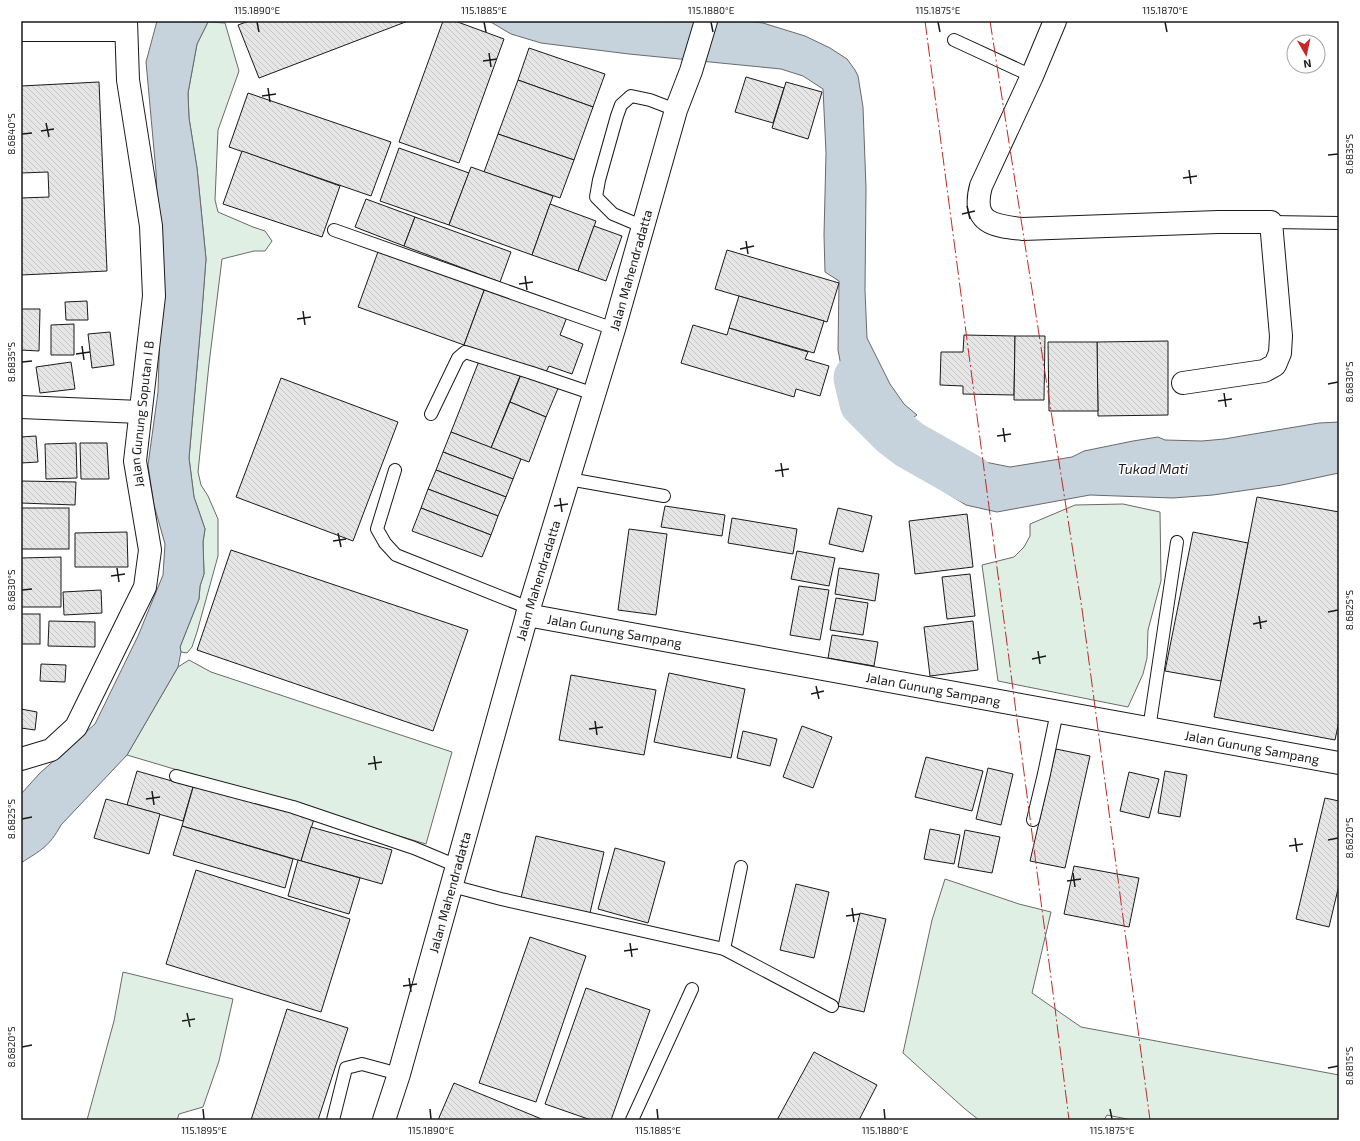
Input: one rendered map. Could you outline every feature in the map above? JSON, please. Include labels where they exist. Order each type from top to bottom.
[{"type":"street","name":"Jalan Mahendradatta","points":[[384,1120],[399,1074],[528,612],[614,329],[676,110],[706,21]]},
{"type":"street","points":[[1055,21],[1032,76],[982,186],[978,206],[981,214],[988,222],[999,227],[1023,229],[1218,222],[1271,222],[1281,336],[1280,353],[1275,365],[1264,371],[1183,383]]},
{"type":"street","points":[[21,30],[126,25]]},
{"type":"street","name":"Jalan Gunung Soputan I B","points":[[21,759],[51,750],[76,727],[145,586],[150,550],[135,461],[154,296],[151,226],[128,80],[126,25]]},
{"type":"street","points":[[21,407],[140,412]]},
{"type":"street","name":"Jalan Gunung Sampang","points":[[528,612],[1057,712],[1339,763]]},
{"type":"lane","points":[[954,40],[1032,76]]},
{"type":"lane","points":[[644,225],[638,225],[613,214],[596,197],[599,180],[621,105],[631,96],[650,100],[676,110]]},
{"type":"lane","points":[[1271,222],[1339,223]]},
{"type":"lane","points":[[334,230],[614,329]]},
{"type":"lane","points":[[431,414],[458,358],[465,352],[594,394]]},
{"type":"lane","points":[[395,470],[377,529],[385,543],[396,555],[528,612]]},
{"type":"lane","points":[[569,479],[664,496]]},
{"type":"lane","points":[[1149,729],[1177,542]]},
{"type":"lane","points":[[1032,820],[1044,774],[1057,712]]},
{"type":"lane","points":[[176,776],[293,807],[414,848],[454,876],[501,899],[724,949],[832,1006]]},
{"type":"lane","points":[[724,949],[741,867]]},
{"type":"lane","points":[[632,1120],[692,989]]},
{"type":"lane","points":[[333,1120],[346,1068],[362,1064],[399,1074]]},
{"type":"green space","points":[[208,22],[225,23],[239,71],[218,130],[215,200],[218,212],[265,231],[272,241],[265,251],[254,251],[222,259],[198,472],[201,485],[208,496],[218,519],[218,556],[197,632],[192,647],[187,653],[181,652],[180,647],[199,599],[200,586],[204,574],[203,542],[205,529],[194,497],[189,458],[206,259],[197,168],[189,118],[188,93],[197,44]]},
{"type":"green space","points":[[1123,504],[1160,512],[1161,581],[1148,630],[1147,658],[1143,674],[1128,707],[998,681],[982,565],[1014,557],[1024,547],[1030,536],[1030,524],[1075,505]]},
{"type":"green space","points":[[189,660],[211,672],[452,752],[426,844],[127,755],[178,667]]},
{"type":"green space","points":[[945,879],[1019,904],[1051,912],[1032,993],[1081,1027],[1339,1075],[1339,1120],[1132,1120],[1107,1115],[1104,1120],[979,1120],[903,1053],[932,920]]},
{"type":"green space","points":[[123,972],[233,999],[219,1061],[203,1107],[179,1114],[177,1120],[87,1120],[114,1021]]},
{"type":"water","points":[[157,21],[208,22],[197,44],[188,93],[189,118],[197,168],[206,259],[189,458],[194,497],[205,529],[203,542],[204,574],[200,586],[199,599],[180,647],[181,652],[178,667],[127,755],[61,825],[48,843],[21,863],[21,794],[40,773],[95,724],[138,636],[163,575],[165,544],[154,505],[148,465],[158,392],[161,292],[156,172],[146,62]]},
{"type":"water","points":[[489,21],[755,22],[805,36],[830,48],[847,59],[858,76],[863,107],[866,188],[865,290],[867,338],[890,384],[904,404],[917,415],[873,445],[851,412],[838,350],[839,281],[825,272],[824,235],[826,153],[823,89],[803,76],[781,69],[629,54],[541,43],[511,34]]},
{"type":"water","name":"Tukad Mati","points":[[1339,422],[1339,473],[1282,485],[1213,495],[1173,498],[1090,495],[997,512],[966,505],[891,459],[930,429],[960,457],[1010,467],[1072,457],[1084,451],[1158,437],[1165,440],[1202,441],[1224,439],[1319,423]]},
{"type":"building","points":[[249,21],[408,21],[259,78],[238,25]]},
{"type":"building","points":[[443,21],[455,21],[504,39],[459,163],[399,142]]},
{"type":"building","points":[[529,48],[605,74],[593,107],[518,80]]},
{"type":"building","points":[[746,77],[784,88],[773,123],[735,112]]},
{"type":"building","points":[[518,80],[593,107],[574,160],[498,134]]},
{"type":"building","points":[[99,82],[107,271],[21,275],[21,198],[49,197],[48,172],[21,173],[21,86]]},
{"type":"building","points":[[786,82],[822,92],[808,139],[772,128]]},
{"type":"building","points":[[248,93],[391,142],[371,196],[229,147]]},
{"type":"building","points":[[498,134],[574,160],[560,198],[484,172]]},
{"type":"building","points":[[399,148],[469,173],[449,225],[380,201]]},
{"type":"building","points":[[242,151],[340,186],[322,237],[223,204]]},
{"type":"building","points":[[471,167],[553,196],[532,255],[449,225]]},
{"type":"building","points":[[366,199],[415,217],[404,246],[355,227]]},
{"type":"building","points":[[550,204],[596,221],[578,271],[532,255]]},
{"type":"building","points":[[415,217],[511,252],[500,282],[404,246]]},
{"type":"building","points":[[594,226],[622,236],[606,281],[578,271]]},
{"type":"building","points":[[379,249],[485,288],[464,345],[358,307]]},
{"type":"building","points":[[727,250],[839,283],[827,322],[715,289]]},
{"type":"building","points":[[485,288],[567,317],[560,335],[583,344],[572,374],[549,366],[545,374],[464,345]]},
{"type":"building","points":[[739,296],[824,321],[814,353],[729,328]]},
{"type":"building","points":[[87,301],[88,320],[66,320],[65,302]]},
{"type":"building","points":[[21,309],[40,309],[39,351],[21,350]]},
{"type":"building","points":[[74,324],[74,355],[51,355],[51,325]]},
{"type":"building","points":[[693,325],[727,335],[729,328],[808,352],[805,359],[829,366],[820,396],[796,389],[794,397],[681,363]]},
{"type":"building","points":[[110,332],[114,365],[92,368],[88,334]]},
{"type":"building","points":[[964,335],[1015,336],[1014,395],[963,394],[963,386],[940,385],[941,352],[963,352]]},
{"type":"building","points":[[1015,336],[1045,336],[1044,400],[1014,400]]},
{"type":"building","points":[[1168,341],[1168,415],[1098,416],[1097,342]]},
{"type":"building","points":[[1048,342],[1097,342],[1098,411],[1049,411]]},
{"type":"building","points":[[479,361],[520,376],[491,448],[451,432]]},
{"type":"building","points":[[71,362],[75,389],[40,393],[36,367]]},
{"type":"building","points":[[522,372],[559,386],[546,417],[510,402]]},
{"type":"building","points":[[281,378],[398,422],[353,541],[236,497]]},
{"type":"building","points":[[510,402],[546,417],[529,462],[491,448]]},
{"type":"building","points":[[451,432],[521,459],[513,479],[443,452]]},
{"type":"building","points":[[36,436],[38,462],[21,463],[21,437]]},
{"type":"building","points":[[76,443],[77,478],[46,479],[45,444]]},
{"type":"building","points":[[80,443],[107,443],[109,479],[81,479]]},
{"type":"building","points":[[443,452],[513,479],[506,497],[436,470]]},
{"type":"building","points":[[436,470],[506,497],[498,516],[428,489]]},
{"type":"building","points":[[21,481],[76,482],[75,505],[21,503]]},
{"type":"building","points":[[428,489],[498,516],[491,535],[421,508]]},
{"type":"building","points":[[1257,497],[1339,512],[1339,721],[1335,740],[1214,717]]},
{"type":"building","points":[[665,506],[725,515],[722,536],[661,527]]},
{"type":"building","points":[[21,508],[69,508],[69,549],[21,549]]},
{"type":"building","points":[[421,508],[491,535],[482,557],[412,531]]},
{"type":"building","points":[[838,508],[872,516],[863,552],[829,544]]},
{"type":"building","points":[[967,514],[973,567],[915,574],[909,521]]},
{"type":"building","points":[[732,518],[797,529],[793,554],[728,543]]},
{"type":"building","points":[[629,529],[667,534],[656,615],[618,610]]},
{"type":"building","points":[[127,532],[128,567],[75,567],[75,533]]},
{"type":"building","points":[[1193,532],[1248,543],[1221,681],[1165,671]]},
{"type":"building","points":[[231,550],[468,630],[433,731],[197,650]]},
{"type":"building","points":[[797,551],[835,558],[829,586],[791,579]]},
{"type":"building","points":[[61,557],[61,607],[21,607],[21,558]]},
{"type":"building","points":[[839,568],[879,574],[875,601],[835,594]]},
{"type":"building","points":[[970,574],[975,616],[947,619],[942,577]]},
{"type":"building","points":[[799,586],[829,590],[820,640],[790,635]]},
{"type":"building","points":[[101,590],[102,613],[64,615],[63,592]]},
{"type":"building","points":[[836,598],[868,603],[863,635],[830,630]]},
{"type":"building","points":[[21,614],[40,614],[40,644],[21,644]]},
{"type":"building","points":[[49,621],[95,622],[95,647],[48,646]]},
{"type":"building","points":[[973,621],[978,670],[930,676],[924,627]]},
{"type":"building","points":[[832,635],[878,642],[874,666],[828,658]]},
{"type":"building","points":[[41,664],[66,665],[65,682],[40,681]]},
{"type":"building","points":[[669,673],[745,689],[731,758],[654,742]]},
{"type":"building","points":[[571,675],[656,690],[644,755],[559,740]]},
{"type":"building","points":[[21,709],[37,712],[35,730],[21,728]]},
{"type":"building","points":[[802,726],[832,737],[813,788],[783,777]]},
{"type":"building","points":[[743,731],[777,739],[770,766],[737,758]]},
{"type":"building","points":[[1056,749],[1090,756],[1065,868],[1030,861]]},
{"type":"building","points":[[926,757],[983,771],[972,811],[915,797]]},
{"type":"building","points":[[988,768],[1013,774],[1001,825],[976,819]]},
{"type":"building","points":[[137,771],[193,787],[183,821],[127,805]]},
{"type":"building","points":[[1165,771],[1187,775],[1180,817],[1158,813]]},
{"type":"building","points":[[1129,772],[1159,779],[1149,818],[1120,811]]},
{"type":"building","points":[[194,784],[314,819],[301,861],[182,826]]},
{"type":"building","points":[[1325,798],[1339,801],[1339,885],[1329,927],[1296,919]]},
{"type":"building","points":[[106,799],[160,814],[149,854],[94,838]]},
{"type":"building","points":[[182,826],[293,859],[285,888],[173,855]]},
{"type":"building","points":[[311,827],[392,850],[382,884],[301,861]]},
{"type":"building","points":[[930,829],[960,835],[954,864],[924,859]]},
{"type":"building","points":[[965,830],[1000,837],[992,873],[958,867]]},
{"type":"building","points":[[536,836],[604,852],[590,913],[521,898]]},
{"type":"building","points":[[615,848],[665,862],[648,923],[598,909]]},
{"type":"building","points":[[298,860],[360,878],[349,914],[288,896]]},
{"type":"building","points":[[1074,866],[1139,878],[1129,927],[1064,914]]},
{"type":"building","points":[[196,870],[350,919],[321,1012],[166,964]]},
{"type":"building","points":[[796,884],[829,892],[814,958],[780,950]]},
{"type":"building","points":[[860,913],[886,919],[864,1012],[838,1006]]},
{"type":"building","points":[[530,937],[586,956],[536,1102],[479,1083]]},
{"type":"building","points":[[586,988],[650,1010],[611,1120],[591,1120],[545,1104]]},
{"type":"building","points":[[287,1009],[348,1028],[318,1120],[251,1120]]},
{"type":"building","points":[[814,1052],[877,1085],[859,1120],[777,1120]]},
{"type":"building","points":[[454,1083],[544,1120],[438,1120]]},
{"type":"waterway","points":[[858,378],[864,403],[893,432],[910,445],[970,479]]},
{"type":"power","points":[[925,21],[1069,1120]]},
{"type":"power","points":[[990,21],[1082,609],[1150,1120]]}]
